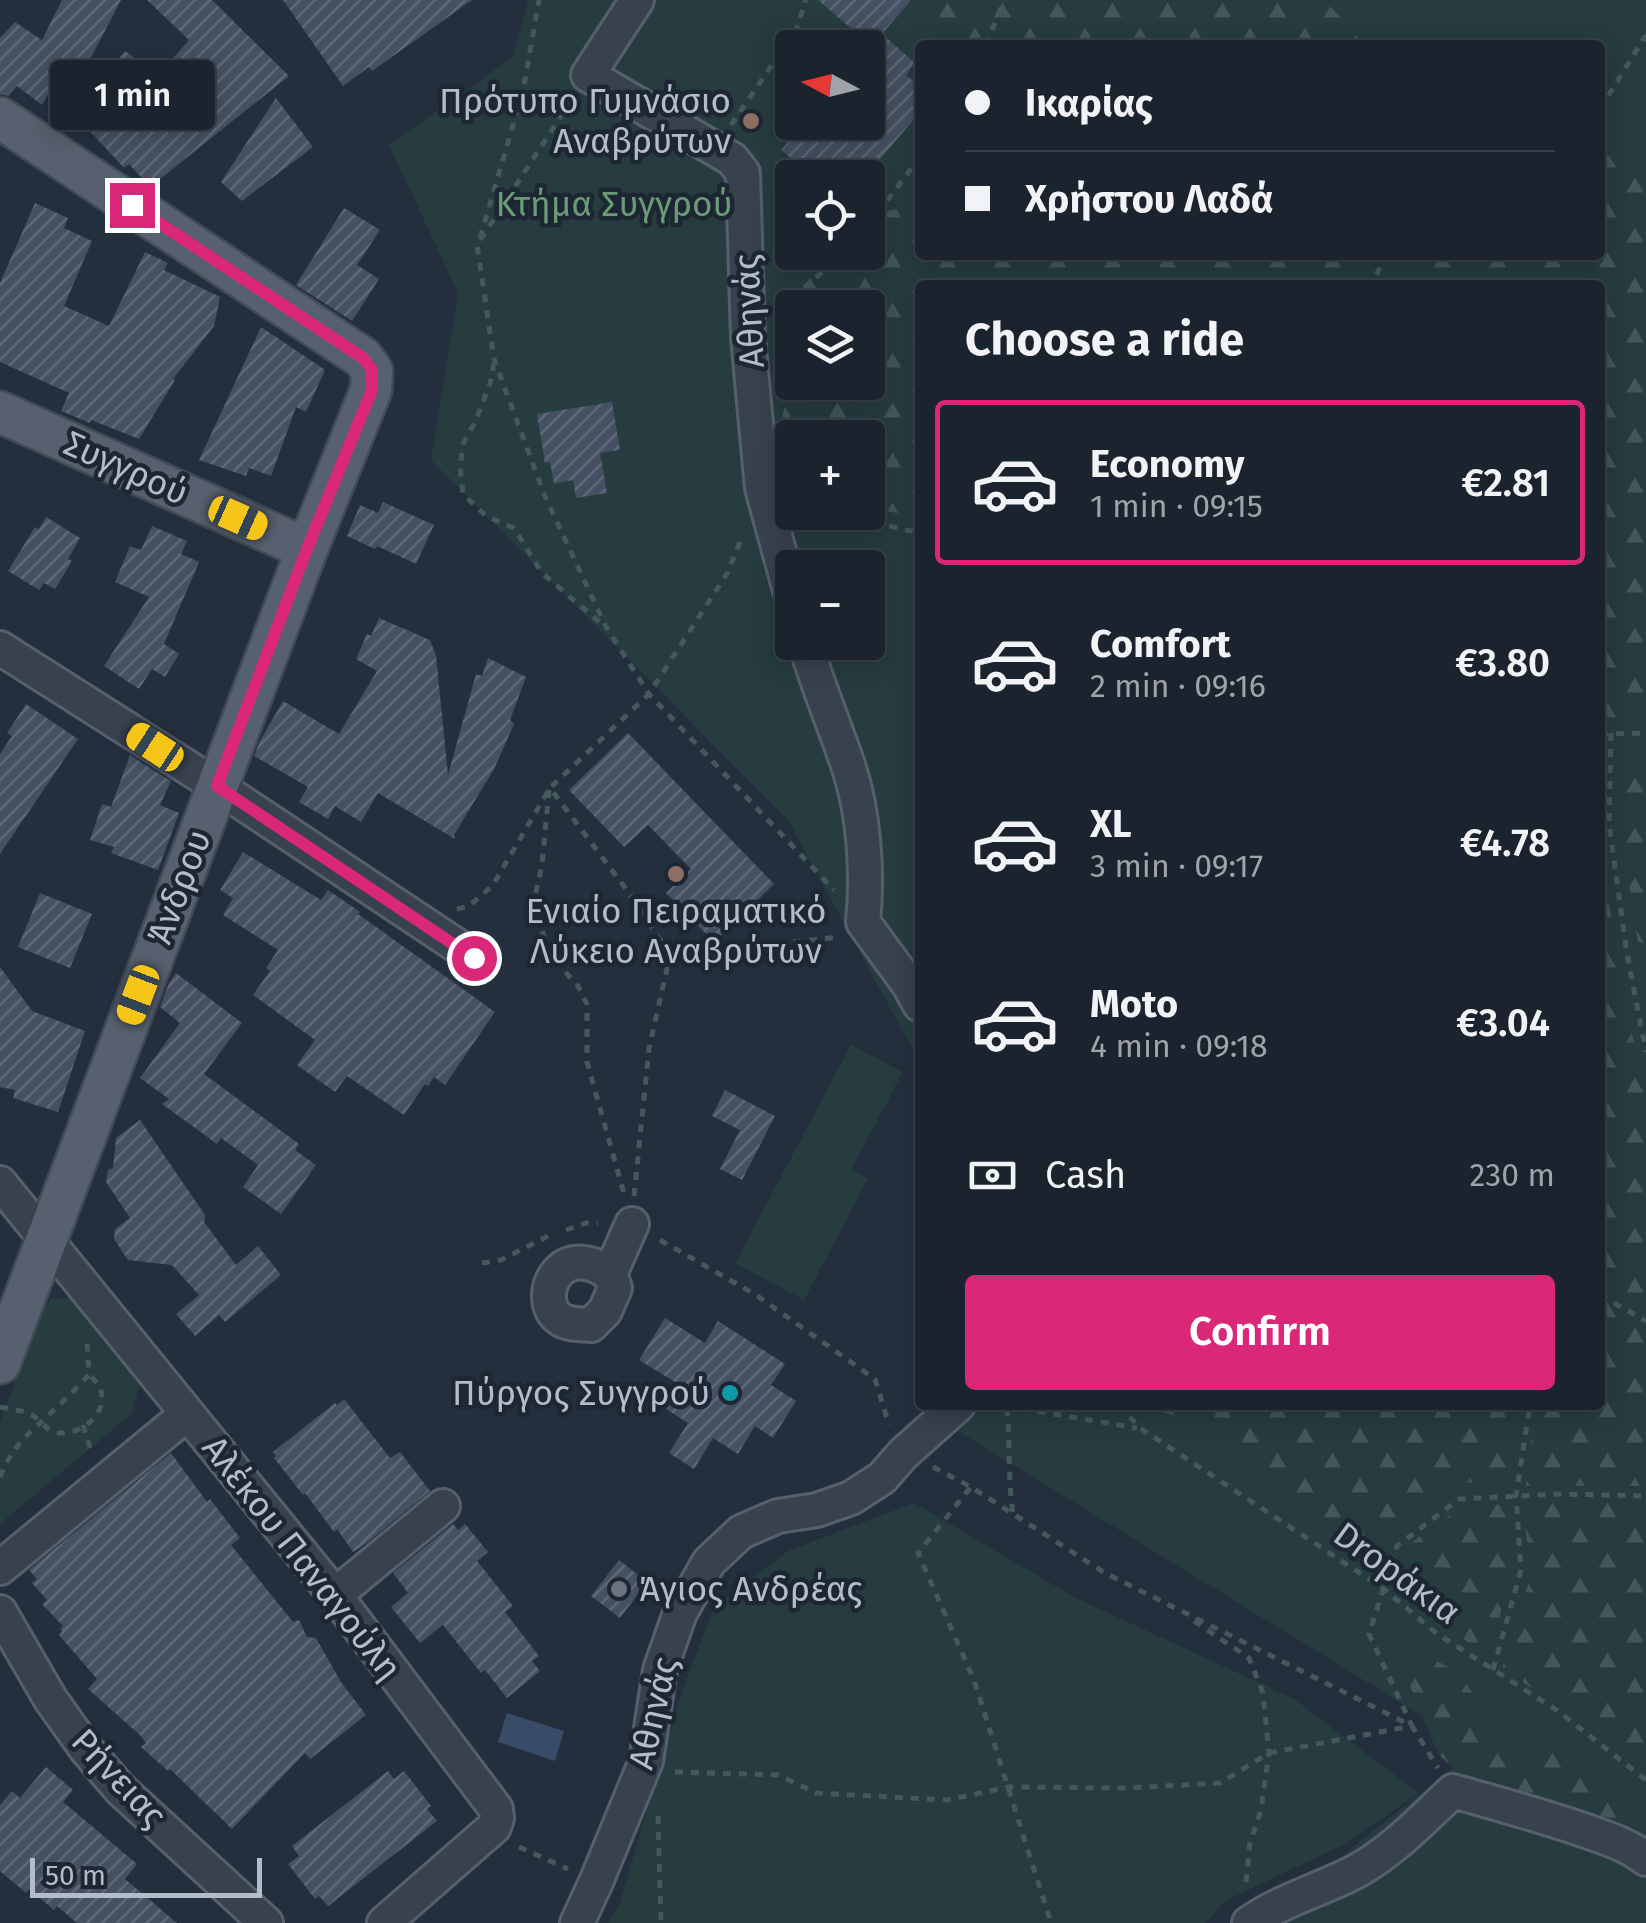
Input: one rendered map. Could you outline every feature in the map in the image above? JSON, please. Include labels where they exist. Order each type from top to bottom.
[{"type":"main road","name":"Άνδρου","points":[[0,118],[363,358],[372,370],[372,390],[307,549],[0,1363]]},
{"type":"main road","name":"Συγγρού","points":[[0,412],[307,549]]},
{"type":"street","points":[[588,75],[637,0]]},
{"type":"street","name":"Αθηνάς","points":[[588,75],[737,163],[743,173],[748,338],[762,488],[779,550]]},
{"type":"street","points":[[0,648],[217,786],[474,958]]},
{"type":"street","points":[[811,660],[850,772],[864,846],[868,928],[915,995]]},
{"type":"street","name":"Αλέκου Παναγούλη","points":[[0,1183],[335,1595],[496,1809],[494,1827]]},
{"type":"street","points":[[610,1274],[632,1224]]},
{"type":"street","name":"Αθηνάς","points":[[577,1923],[652,1767],[660,1670],[680,1613],[710,1562],[741,1532],[778,1516],[818,1510],[850,1498],[882,1478],[902,1454],[952,1410]]},
{"type":"street","points":[[0,1568],[187,1414]]},
{"type":"street","points":[[335,1595],[443,1506]]},
{"type":"street","name":"Ρήνειας","points":[[0,1612],[51,1700],[120,1789],[266,1923]]},
{"type":"street","points":[[1247,1907],[1268,1909],[1355,1872],[1395,1846],[1452,1792],[1612,1840],[1646,1859]]},
{"type":"street","points":[[384,1923],[494,1827]]},
{"type":"path","points":[[538,0],[522,91],[477,245],[494,359],[544,494],[606,628],[649,694],[868,928]]},
{"type":"path","points":[[714,149],[797,28],[806,0]]},
{"type":"path","points":[[988,40],[1004,0]]},
{"type":"path","points":[[1605,101],[1646,34]]},
{"type":"path","points":[[477,245],[588,75]]},
{"type":"path","points":[[885,203],[915,164]]},
{"type":"path","points":[[748,338],[824,270]]},
{"type":"path","points":[[494,359],[490,384],[464,442],[460,466],[463,494],[486,516],[514,528],[542,573],[606,628]]},
{"type":"path","points":[[885,524],[915,531]]},
{"type":"path","points":[[412,917],[469,906],[492,885],[550,788],[649,694],[728,572],[742,538]]},
{"type":"path","points":[[1610,733],[1608,824],[1646,1052]]},
{"type":"path","points":[[1605,734],[1646,734]]},
{"type":"path","points":[[550,788],[629,893],[670,956],[649,1049],[632,1224]]},
{"type":"path","points":[[550,788],[542,865],[533,905],[551,956],[578,986],[587,1004],[588,1062],[632,1224]]},
{"type":"path","points":[[670,956],[868,928]]},
{"type":"path","points":[[482,1262],[502,1260],[551,1235],[586,1223],[632,1224],[756,1295],[875,1379],[902,1454],[970,1487],[1105,1573],[1412,1726]]},
{"type":"path","points":[[1605,1298],[1646,1320]]},
{"type":"path","points":[[0,1407],[25,1411],[55,1433],[90,1422],[100,1410],[103,1398],[98,1382],[89,1374],[86,1355],[88,1338],[102,1310]]},
{"type":"path","points":[[0,1477],[12,1451],[27,1433],[89,1374]]},
{"type":"path","points":[[1006,1410],[1013,1514]]},
{"type":"path","points":[[1030,1410],[1140,1428]]},
{"type":"path","name":"Dropάκια","points":[[1124,1410],[1140,1428],[1384,1589],[1436,1633],[1558,1712],[1646,1780]]},
{"type":"path","points":[[1493,1670],[1521,1570],[1516,1496],[1529,1410]]},
{"type":"path","points":[[970,1487],[918,1553],[974,1680],[1051,1923]]},
{"type":"path","points":[[1452,1792],[1412,1726],[1369,1634],[1397,1546],[1459,1499],[1560,1494],[1646,1496]]},
{"type":"path","points":[[1179,1610],[1249,1658],[1264,1693],[1269,1753],[1250,1843],[1247,1907]]},
{"type":"path","points":[[661,1923],[652,1767],[778,1776],[816,1793],[947,1800],[1010,1787],[1130,1788],[1220,1783],[1269,1753],[1412,1726]]},
{"type":"path","points":[[494,1827],[502,1839],[596,1882]]},
{"type":"green space","name":"Κτήμα Συγγρού","points":[[528,0],[1646,0],[1646,1923],[1257,1923],[1476,1749],[948,1425],[953,1410],[1605,1410],[1605,280],[915,280],[915,1054],[788,820],[431,460],[458,293],[389,145],[513,57]]},
{"type":"green space","points":[[942,0],[1322,0],[1362,40],[935,40]]},
{"type":"green space","points":[[1605,152],[1646,187],[1646,719],[1605,717],[1605,280],[1394,280],[1404,260],[1605,260]]},
{"type":"green space","points":[[915,199],[915,260],[1371,260],[1348,280],[915,280],[915,514],[885,511],[885,420],[781,420],[787,400],[885,400],[885,290],[775,290],[775,311],[772,288],[777,270],[885,270],[885,211],[913,206]]},
{"type":"green space","points":[[1620,743],[1646,743],[1646,992],[1620,828]]},
{"type":"green space","points":[[1605,881],[1646,1093],[1646,1486],[1526,1486],[1539,1410],[1605,1410]]},
{"type":"green space","points":[[851,1045],[903,1072],[851,1170],[868,1179],[804,1300],[735,1263]]},
{"type":"green space","points":[[52,1298],[73,1298],[143,1375],[131,1414],[0,1524],[0,1422],[40,1315]]},
{"type":"green space","points":[[1154,1410],[1520,1410],[1506,1470],[1489,1482],[1461,1483],[1416,1508],[1387,1540],[1376,1569],[1297,1509],[1241,1445],[1191,1420]]},
{"type":"green space","points":[[1646,1500],[1646,1762],[1502,1669],[1532,1572],[1521,1502]]},
{"type":"green space","points":[[914,1503],[1076,1598],[1294,1699],[1419,1793],[1347,1843],[1225,1901],[1205,1923],[608,1923],[619,1905],[683,1689],[714,1607],[788,1551]]},
{"type":"green space","points":[[1508,1504],[1512,1552],[1507,1589],[1489,1656],[1391,1586],[1407,1547],[1437,1521],[1470,1507]]},
{"type":"green space","points":[[1394,1647],[1418,1652],[1459,1672],[1476,1698],[1476,1718],[1488,1741],[1511,1748],[1539,1741],[1593,1753],[1615,1797],[1617,1822],[1591,1824],[1468,1781],[1438,1754]]},
{"type":"water","points":[[507,1713],[564,1731],[555,1761],[498,1742]]},
{"type":"building","points":[[62,0],[121,0],[86,67],[70,58],[42,105],[17,86],[8,96],[0,94],[0,38],[15,22],[42,40]]},
{"type":"building","points":[[147,0],[212,0],[289,76],[150,187],[129,164],[124,168],[73,113],[125,51],[158,75],[189,40]]},
{"type":"building","points":[[283,0],[472,0],[372,71],[369,67],[343,86]]},
{"type":"building","points":[[818,0],[911,0],[885,30],[853,30]]},
{"type":"building","points":[[885,37],[915,63],[906,75],[915,83],[915,118],[879,160],[793,160],[781,150],[790,140],[885,140]]},
{"type":"building","points":[[276,98],[313,147],[242,201],[221,182]]},
{"type":"building","points":[[35,203],[68,218],[64,228],[92,241],[64,306],[109,326],[145,252],[168,263],[164,270],[220,297],[214,326],[173,379],[139,439],[61,411],[69,393],[0,362],[0,283]]},
{"type":"building","points":[[344,208],[380,230],[357,265],[379,279],[352,321],[296,285]]},
{"type":"building","points":[[261,327],[325,370],[306,412],[296,407],[271,476],[249,468],[246,476],[199,460]]},
{"type":"building","points":[[612,402],[620,450],[600,453],[607,493],[576,498],[573,480],[554,484],[550,462],[545,463],[537,414]]},
{"type":"building","points":[[383,502],[434,525],[416,564],[347,536],[360,505],[378,513]]},
{"type":"building","points":[[46,517],[80,538],[55,589],[44,583],[39,590],[8,571],[35,527],[39,529]]},
{"type":"building","points":[[152,526],[187,541],[181,554],[199,562],[164,644],[179,654],[165,677],[152,669],[139,689],[104,666],[149,597],[115,582],[130,546],[141,550]]},
{"type":"building","points":[[379,618],[430,640],[436,656],[448,775],[476,674],[482,676],[488,658],[526,677],[510,720],[514,724],[455,839],[378,793],[361,822],[335,806],[328,819],[299,802],[308,787],[254,756],[283,701],[339,734],[377,671],[356,659]]},
{"type":"building","points":[[26,704],[78,739],[0,854],[0,754],[12,736],[7,733]]},
{"type":"building","points":[[628,733],[774,884],[714,942],[666,893],[691,869],[648,825],[624,847],[569,790]]},
{"type":"building","points":[[130,755],[171,781],[160,805],[179,813],[158,870],[111,853],[114,847],[90,840],[102,804],[111,807]]},
{"type":"building","points":[[243,852],[321,900],[328,890],[495,1012],[445,1085],[434,1077],[404,1115],[347,1076],[335,1092],[297,1065],[315,1040],[253,995],[270,971],[266,968],[278,950],[223,915],[233,898],[220,890]]},
{"type":"building","points":[[40,893],[92,914],[70,968],[18,947]]},
{"type":"building","points":[[0,967],[32,1011],[85,1031],[58,1112],[13,1098],[15,1090],[0,1087]]},
{"type":"building","points":[[176,973],[242,1023],[204,1074],[299,1144],[295,1150],[316,1165],[281,1214],[243,1187],[258,1165],[221,1138],[217,1144],[162,1104],[169,1099],[140,1078],[180,1023],[160,1007]]},
{"type":"building","points":[[725,1090],[775,1116],[742,1180],[720,1169],[740,1130],[712,1116]]},
{"type":"building","points":[[140,1120],[236,1265],[258,1246],[281,1275],[225,1322],[219,1315],[195,1336],[176,1314],[199,1295],[172,1265],[128,1260],[114,1239],[115,1229],[130,1218],[106,1182],[108,1170],[113,1168],[116,1138]]},
{"type":"building","name":"Πύργος Συγγρού","points":[[665,1318],[705,1343],[718,1321],[785,1364],[771,1385],[796,1401],[773,1438],[755,1426],[738,1454],[713,1438],[694,1469],[669,1453],[688,1423],[666,1409],[680,1385],[639,1360]]},
{"type":"building","points":[[344,1399],[390,1458],[400,1452],[430,1491],[353,1552],[337,1529],[334,1532],[303,1495],[273,1452]]},
{"type":"building","points":[[171,1453],[240,1538],[231,1545],[293,1622],[299,1620],[307,1637],[316,1638],[366,1715],[310,1759],[305,1753],[232,1829],[170,1769],[141,1747],[146,1743],[141,1736],[88,1689],[97,1679],[59,1635],[63,1626],[42,1604],[47,1600],[32,1583],[37,1579],[29,1570]]},
{"type":"building","points":[[453,1524],[458,1530],[465,1524],[488,1552],[477,1561],[513,1606],[505,1612],[539,1656],[532,1661],[540,1671],[507,1698],[485,1670],[481,1673],[443,1625],[420,1643],[391,1607],[408,1593],[393,1573]]},
{"type":"building","name":"Άγιος Ανδρέας","points":[[619,1560],[647,1582],[620,1618],[591,1596]]},
{"type":"building","points":[[46,1767],[73,1790],[63,1802],[137,1864],[125,1879],[177,1923],[77,1923],[29,1889],[26,1893],[0,1871],[0,1805],[12,1791],[20,1798]]},
{"type":"building","points":[[388,1771],[394,1779],[404,1771],[431,1806],[427,1809],[437,1821],[328,1906],[319,1896],[315,1899],[288,1864],[299,1856],[292,1846]]},
{"type":"place","name":"Πρότυπο Γυμνάσιο Αναβρύτων","points":[[751,121]]},
{"type":"place","name":"Ενιαίο Πειραματικό Λύκειο Αναβρύτων","points":[[676,874]]},
{"type":"place","name":"Πύργος Συγγρού","points":[[730,1393]]},
{"type":"place","name":"Άγιος Ανδρέας","points":[[619,1589]]},
{"type":"route","points":[[132,205],[363,358],[372,370],[372,390],[217,786],[474,958]]}]
